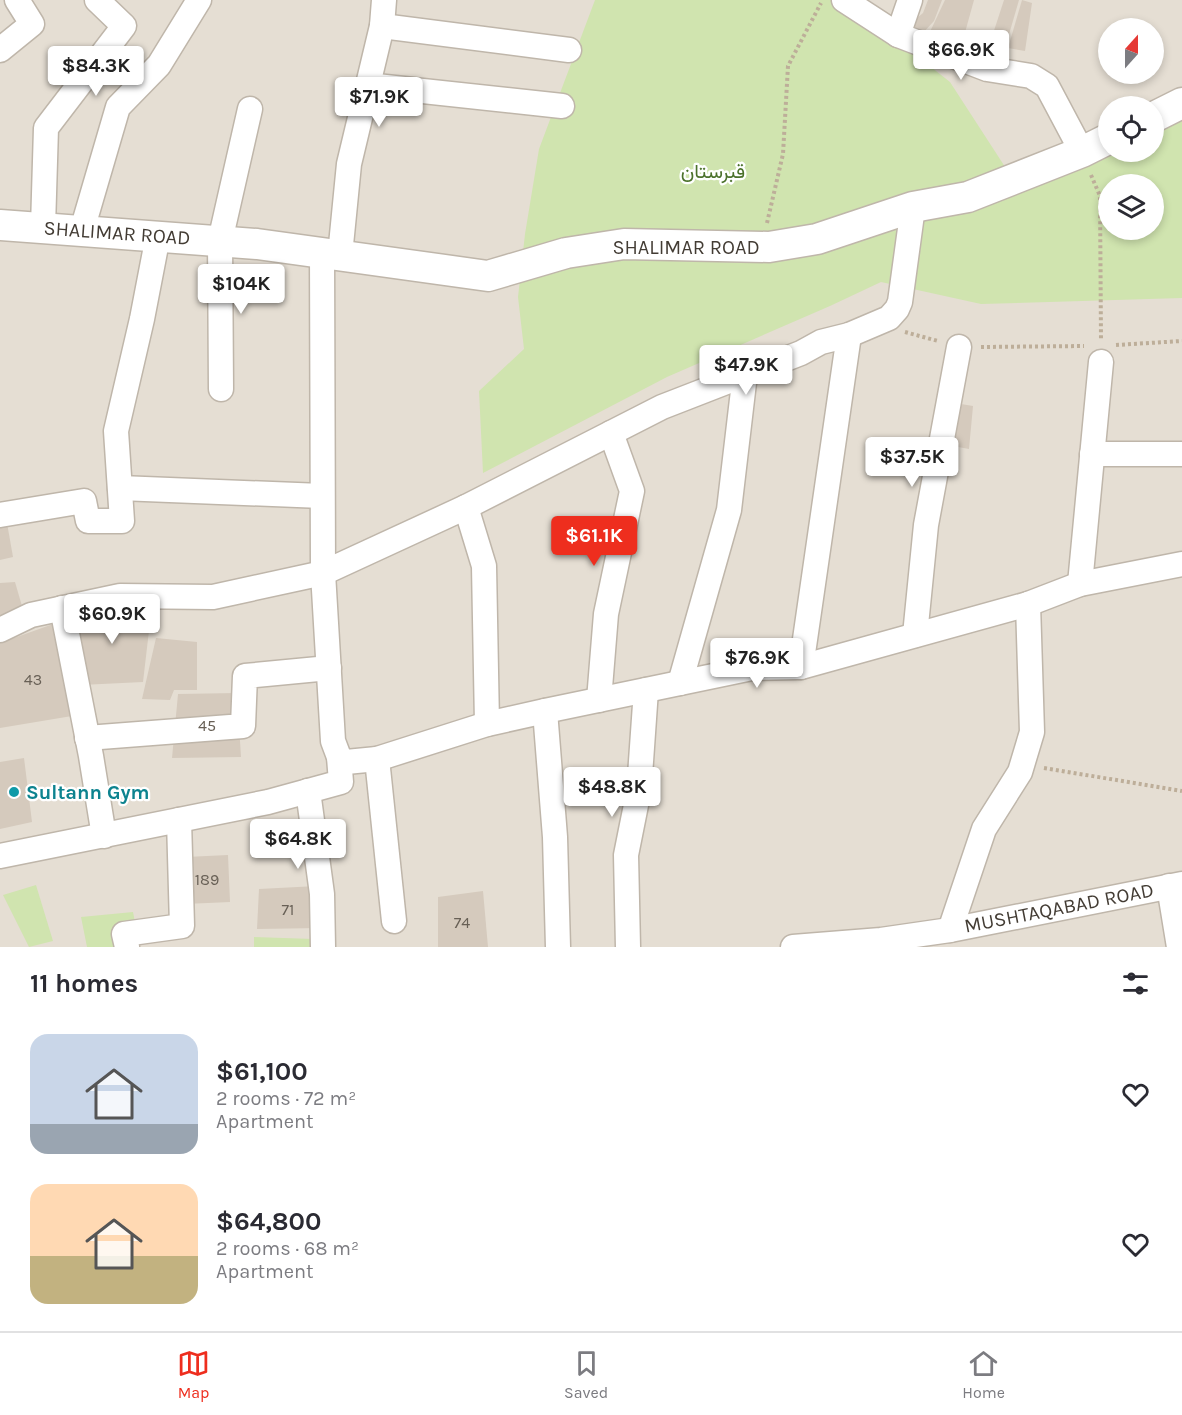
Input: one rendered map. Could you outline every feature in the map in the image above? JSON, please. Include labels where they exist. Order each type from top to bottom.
[{"type":"street","points":[[0,50],[32,24],[17,0]]},
{"type":"street","points":[[44,227],[46,128],[124,26],[97,0]]},
{"type":"street","points":[[82,230],[118,107],[159,65],[199,0]]},
{"type":"street","points":[[0,856],[268,802],[341,782],[339,757],[333,741],[323,573],[322,496],[331,253],[349,164],[382,26],[384,0]]},
{"type":"street","points":[[844,0],[898,35],[987,69],[1031,76],[1047,86],[1082,152]]},
{"type":"street","points":[[898,35],[910,0]]},
{"type":"street","points":[[382,26],[569,50]]},
{"type":"street","points":[[367,85],[562,106]]},
{"type":"street","points":[[1164,112],[1182,103]]},
{"type":"street","points":[[221,389],[220,241],[250,109]]},
{"type":"street","name":"SHALIMAR ROAD","points":[[0,225],[220,241],[331,253],[488,276],[566,253],[624,244],[762,247],[817,239],[913,207],[968,197],[1098,144]]},
{"type":"street","points":[[0,630],[31,615],[120,596],[213,597],[323,573],[466,507],[662,407],[801,353],[821,342],[849,335],[889,318],[900,302],[913,207]]},
{"type":"street","points":[[0,515],[84,501],[88,521],[122,520],[116,431],[142,319],[158,236]]},
{"type":"street","points":[[801,667],[849,335]]},
{"type":"street","points":[[915,635],[926,525],[960,347]]},
{"type":"street","points":[[1080,584],[1101,354]]},
{"type":"street","points":[[680,683],[729,510],[744,374]]},
{"type":"street","points":[[599,700],[606,614],[632,491],[612,433]]},
{"type":"street","points":[[1092,454],[1182,454]]},
{"type":"street","points":[[120,488],[322,496]]},
{"type":"street","points":[[466,507],[484,566],[487,724]]},
{"type":"street","points":[[339,757],[346,762],[377,759],[487,724],[545,711],[752,668],[801,667],[1028,604],[1080,584],[1182,564]]},
{"type":"street","points":[[950,930],[984,829],[1020,772],[1032,732],[1028,604]]},
{"type":"street","points":[[62,608],[104,836]]},
{"type":"street","points":[[87,738],[243,726],[245,675],[329,668]]},
{"type":"street","points":[[628,947],[626,855],[639,790],[646,690]]},
{"type":"street","points":[[545,711],[555,837],[558,947]]},
{"type":"street","points":[[377,759],[394,921]]},
{"type":"street","points":[[308,791],[322,894],[323,947]]},
{"type":"street","points":[[127,947],[123,934],[182,926],[179,820]]},
{"type":"street","points":[[1176,885],[1179,947]]},
{"type":"street","name":"MUSHTAQABAD ROAD","points":[[793,947],[863,944],[950,930],[1176,885]]},
{"type":"path","points":[[762,247],[783,154],[788,66],[823,0]]},
{"type":"path","points":[[1082,152],[1100,196],[1101,354]]},
{"type":"path","points":[[875,324],[960,347],[1101,354],[1182,341]]},
{"type":"path","points":[[1023,764],[1182,791]]},
{"type":"shaded area","points":[[0,0],[1182,0],[1182,947],[0,947]]},
{"type":"green space","name":"قبرستان","points":[[595,0],[846,0],[950,82],[1009,173],[1098,154],[1098,162],[1164,162],[1164,110],[1182,102],[1182,298],[981,304],[881,282],[667,377],[483,473],[479,391],[524,349],[518,297],[525,234],[539,149]]},
{"type":"green space","points":[[36,885],[53,941],[29,947],[3,895]]},
{"type":"green space","points":[[133,912],[140,947],[87,947],[81,917]]},
{"type":"green space","points":[[254,937],[313,939],[313,947],[254,947]]},
{"type":"building","points":[[928,0],[942,0],[934,21],[920,36],[910,24],[923,13]]},
{"type":"building","points":[[945,0],[974,0],[961,47],[928,36]]},
{"type":"building","points":[[1004,0],[1019,0],[1005,48],[989,46]]},
{"type":"building","points":[[1022,0],[1032,3],[1025,51],[1008,48]]},
{"type":"building","points":[[955,403],[973,406],[969,449],[947,445]]},
{"type":"building","points":[[7,523],[13,557],[0,560],[0,525]]},
{"type":"building","points":[[15,582],[24,613],[0,622],[0,583]]},
{"type":"building","points":[[152,605],[143,682],[81,685],[72,613],[123,610]]},
{"type":"building","points":[[56,623],[72,716],[0,728],[0,643]]},
{"type":"building","points":[[156,638],[197,642],[197,690],[174,690],[170,700],[142,699]]},
{"type":"building","points":[[237,693],[241,757],[172,758],[178,694]]},
{"type":"building","name":"Sultann Gym","points":[[24,758],[32,822],[0,829],[0,762]]},
{"type":"building","points":[[228,855],[230,902],[185,904],[186,857]]},
{"type":"building","points":[[317,886],[320,928],[257,929],[259,889]]},
{"type":"building","points":[[483,891],[488,947],[438,947],[438,897]]},
{"type":"place","name":"Sultann Gym","points":[[14,792]]}]
